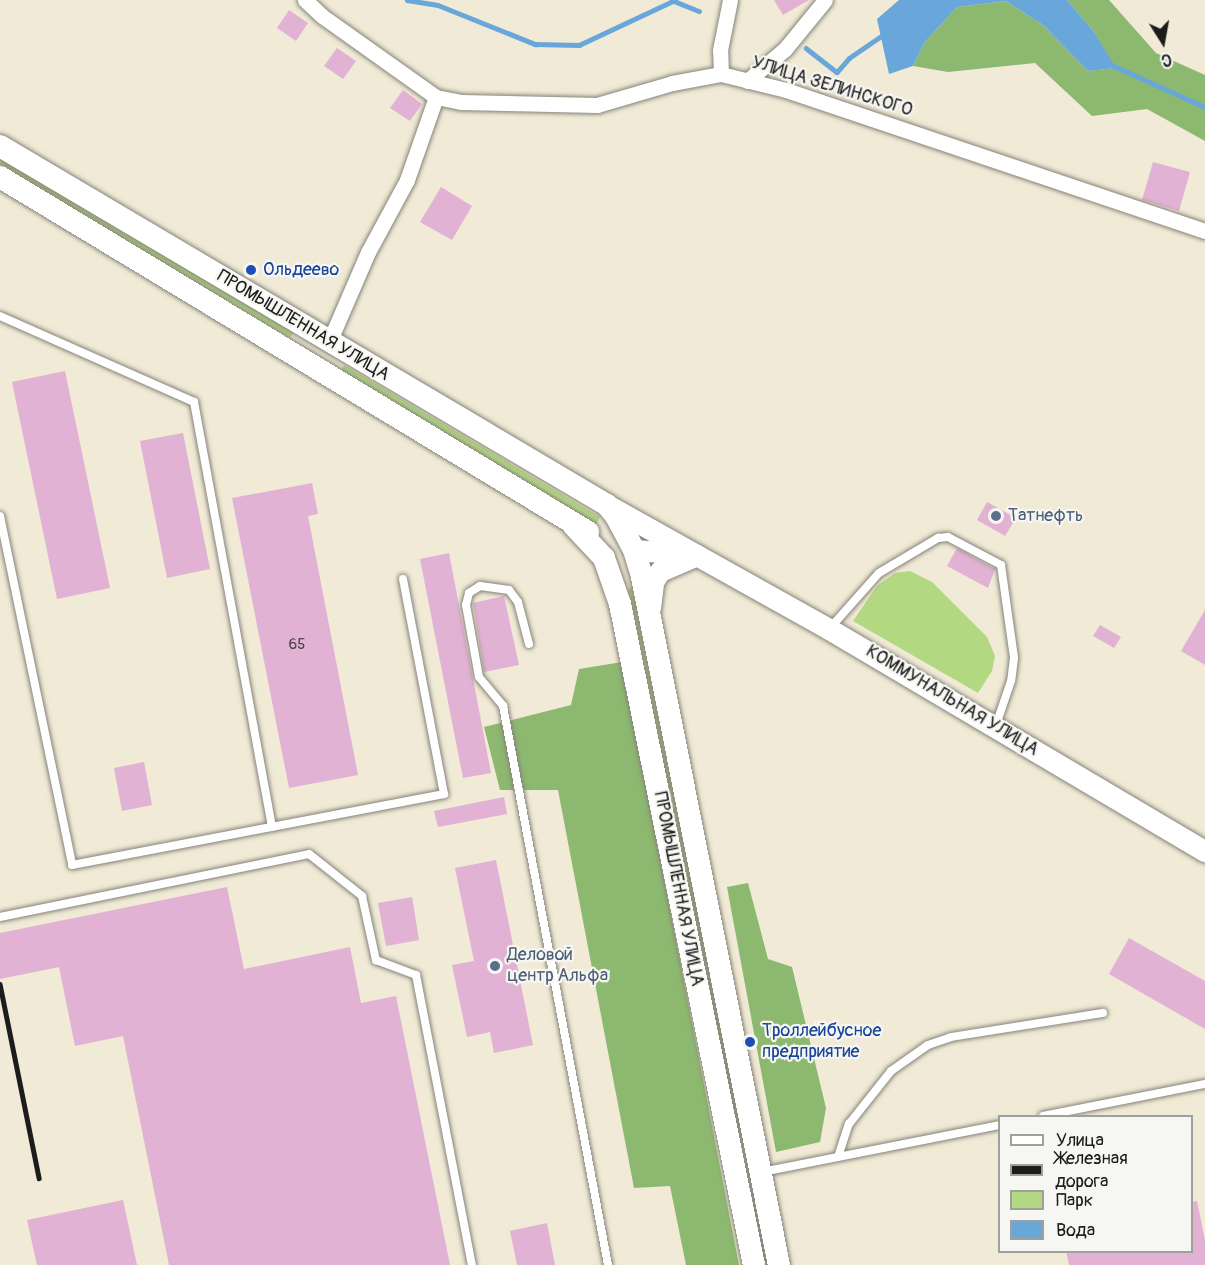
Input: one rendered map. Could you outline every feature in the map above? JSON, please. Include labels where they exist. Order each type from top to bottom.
[{"type":"main road","name":"ПРОМЫШЛЕННАЯ УЛИЦА","points":[[0,146],[328,342],[697,555]]},
{"type":"main road","name":"ПРОМЫШЛЕННАЯ УЛИЦА","points":[[0,177],[574,526],[634,550],[697,555]]},
{"type":"main road","points":[[313,366],[328,342]]},
{"type":"main road","name":"ПРОМЫШЛЕННАЯ УЛИЦА","points":[[607,505],[634,550],[650,615],[779,1265]]},
{"type":"main road","name":"ПРОМЫШЛЕННАЯ УЛИЦА","points":[[574,526],[593,544],[612,573],[754,1265]]},
{"type":"main road","points":[[612,573],[618,556],[634,550]]},
{"type":"main road","name":"ПРОМЫШЛЕННАЯ УЛИЦА","points":[[650,615],[653,582],[660,570],[697,555]]},
{"type":"main road","name":"КОММУНАЛЬНАЯ УЛИЦА","points":[[697,555],[996,726],[1205,851]]},
{"type":"main road","points":[[736,1178],[761,1173]]},
{"type":"street","points":[[305,0],[322,16],[436,97],[407,180],[368,252],[328,342]]},
{"type":"street","points":[[721,74],[720,50],[730,0]]},
{"type":"street","points":[[747,81],[785,49],[825,0]]},
{"type":"street","name":"УЛИЦА ЗЕЛИНСКОГО","points":[[436,97],[461,102],[597,105],[672,83],[721,74],[786,90],[1205,231]]},
{"type":"lane","points":[[0,316],[194,402],[272,827]]},
{"type":"lane","points":[[0,516],[72,865],[444,794],[403,579]]},
{"type":"lane","points":[[829,629],[879,573],[938,538],[948,537],[1001,566],[1014,658],[1011,681],[996,726]]},
{"type":"lane","points":[[529,644],[518,602],[509,590],[480,586],[469,593],[466,605],[479,677],[503,706],[608,1265]]},
{"type":"lane","points":[[0,917],[309,854],[362,896],[376,960],[416,975],[472,1265]]},
{"type":"lane","points":[[838,1157],[849,1124],[891,1071],[927,1045],[951,1037],[1103,1013]]},
{"type":"lane","points":[[1047,1115],[1205,1084]]},
{"type":"lane","points":[[761,1173],[998,1125]]},
{"type":"green space","points":[[1067,0],[1109,0],[1156,53],[1205,75],[1205,141],[1147,109],[1092,116],[1035,63],[948,72],[913,66],[925,42],[957,7],[1006,1],[1043,25],[1088,71],[1115,68],[1094,32]]},
{"type":"green space","points":[[0,156],[294,331],[290,338],[0,166]]},
{"type":"green space","points":[[344,365],[600,517],[596,525],[339,373]]},
{"type":"green space","points":[[910,571],[932,582],[987,637],[995,656],[992,671],[978,693],[853,621],[877,586],[895,573]]},
{"type":"green space","points":[[634,584],[743,1126],[734,1127],[629,604],[628,590]]},
{"type":"green space","points":[[622,662],[739,1265],[686,1265],[670,1186],[634,1188],[558,790],[500,790],[484,727],[571,705],[579,669]]},
{"type":"green space","points":[[748,883],[768,959],[792,967],[826,1108],[820,1142],[776,1152],[727,887]]},
{"type":"water","points":[[899,0],[1067,0],[1094,32],[1116,68],[1088,71],[1043,25],[1006,1],[957,7],[925,42],[913,66],[889,74],[877,19]]},
{"type":"building","points":[[774,0],[809,0],[783,15]]},
{"type":"building","points":[[289,10],[308,23],[296,41],[277,28]]},
{"type":"building","points":[[337,48],[356,61],[343,79],[324,66]]},
{"type":"building","points":[[403,90],[422,104],[410,121],[390,108]]},
{"type":"building","points":[[1153,162],[1190,172],[1179,211],[1142,200]]},
{"type":"building","points":[[441,187],[472,206],[452,240],[420,222]]},
{"type":"building","points":[[65,371],[110,588],[57,599],[12,382]]},
{"type":"building","points":[[183,433],[210,569],[167,578],[140,441]]},
{"type":"building","points":[[312,483],[318,514],[308,516],[358,775],[289,788],[232,498]]},
{"type":"building","points":[[987,502],[1016,518],[1005,536],[977,520]]},
{"type":"building","points":[[957,548],[995,569],[988,588],[947,566]]},
{"type":"building","points":[[449,553],[491,773],[463,778],[420,559]]},
{"type":"building","points":[[504,596],[519,665],[484,672],[473,603]]},
{"type":"building","points":[[1205,610],[1205,665],[1181,651]]},
{"type":"building","points":[[1100,625],[1121,637],[1114,648],[1093,636]]},
{"type":"building","points":[[144,762],[152,805],[122,811],[114,768]]},
{"type":"building","points":[[504,797],[507,814],[438,827],[434,811]]},
{"type":"building","points":[[496,860],[533,1045],[494,1053],[490,1032],[467,1037],[452,965],[474,961],[455,868]]},
{"type":"building","points":[[227,887],[244,969],[350,947],[361,1003],[396,996],[450,1265],[169,1265],[123,1036],[75,1046],[59,967],[0,979],[0,933]]},
{"type":"building","points":[[412,897],[419,940],[386,946],[378,903]]},
{"type":"building","points":[[1129,938],[1205,981],[1205,1029],[1109,974]]},
{"type":"building","points":[[123,1200],[137,1265],[37,1265],[27,1220]]},
{"type":"building","points":[[1197,1201],[1205,1240],[1205,1265],[1069,1265],[1066,1253],[1193,1253],[1193,1202]]},
{"type":"building","points":[[547,1223],[555,1265],[517,1265],[510,1231]]},
{"type":"waterway","points":[[407,0],[438,5],[535,44],[579,45],[675,0]]},
{"type":"waterway","points":[[674,1],[699,11]]},
{"type":"waterway","points":[[806,48],[837,72],[849,58],[884,34]]},
{"type":"waterway","points":[[1112,65],[1205,107]]},
{"type":"railway","points":[[0,984],[39,1178]]},
{"type":"place","name":"Ольдеево","points":[[251,270]]},
{"type":"place","name":"Татнефть","points":[[996,516]]},
{"type":"place","name":"Деловой центр Альфа","points":[[495,966]]},
{"type":"place","name":"Троллейбусное предприятие","points":[[750,1042]]}]
